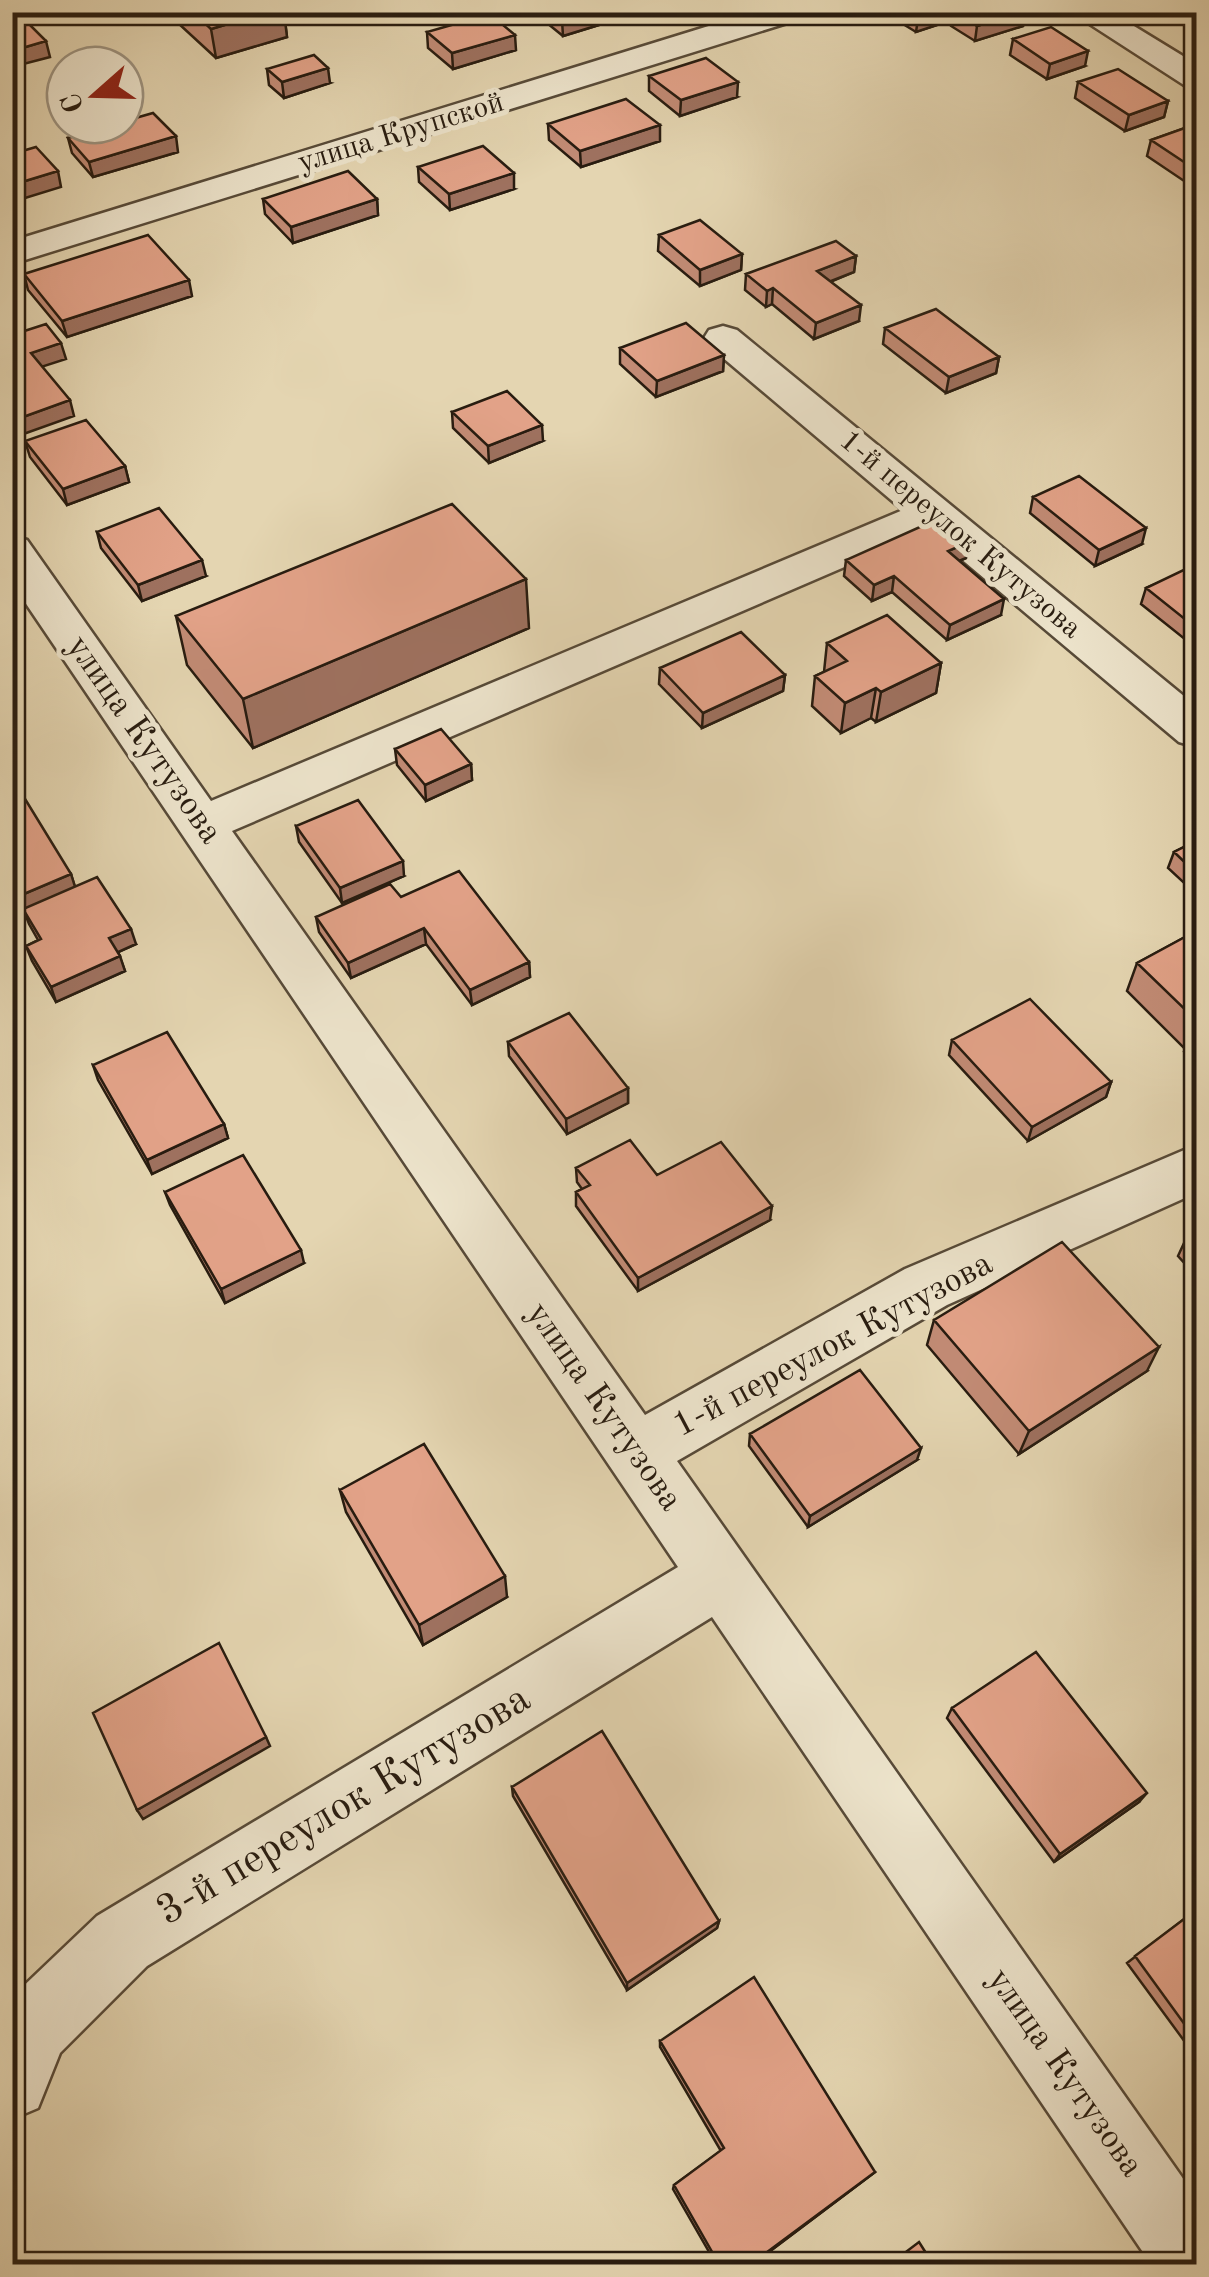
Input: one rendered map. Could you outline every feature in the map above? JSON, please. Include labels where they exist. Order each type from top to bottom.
[{"type":"street","name":"улица Крупской","points":[[12,253],[790,12]]},
{"type":"street","points":[[1088,12],[1196,78]]},
{"type":"street","name":"1-й переулок Кутузова","points":[[724,338],[1196,731]]},
{"type":"street","points":[[202,824],[933,512]]},
{"type":"street","name":"улица Кутузова","points":[[12,550],[1196,2263]]},
{"type":"street","name":"1-й переулок Кутузова","points":[[636,1452],[926,1287],[1196,1168]]},
{"type":"street","name":"3-й переулок Кутузова","points":[[12,2082],[32,2029],[122,1942],[722,1576]]},
{"type":"building","points":[[12,12],[17,12],[46,41],[12,51]]},
{"type":"building","points":[[193,12],[268,12],[211,29]]},
{"type":"building","points":[[552,12],[589,12],[562,20]]},
{"type":"building","points":[[957,12],[1020,12],[977,26]]},
{"type":"building","points":[[490,14],[515,35],[452,53],[427,32]]},
{"type":"building","points":[[1051,27],[1088,51],[1050,64],[1013,39]]},
{"type":"building","points":[[314,55],[328,68],[282,82],[267,69]]},
{"type":"building","points":[[706,58],[738,82],[681,100],[649,76]]},
{"type":"building","points":[[1118,69],[1168,101],[1129,115],[1078,82]]},
{"type":"building","points":[[626,99],[660,125],[580,151],[548,124]]},
{"type":"building","points":[[153,113],[176,136],[89,162],[74,145],[145,145],[145,115]]},
{"type":"building","points":[[1196,124],[1196,170],[1151,140]]},
{"type":"building","points":[[483,146],[514,173],[449,194],[418,167]]},
{"type":"building","points":[[36,147],[58,171],[12,185],[12,154]]},
{"type":"building","points":[[348,171],[377,199],[291,227],[263,199]]},
{"type":"building","points":[[700,220],[742,254],[700,270],[659,235]]},
{"type":"building","points":[[148,235],[189,280],[62,321],[24,274]]},
{"type":"building","points":[[836,241],[856,256],[817,271],[861,305],[816,323],[773,288],[767,291],[746,274]]},
{"type":"building","points":[[936,309],[999,357],[949,377],[885,328]]},
{"type":"building","points":[[686,323],[724,355],[657,381],[620,348]]},
{"type":"building","points":[[46,324],[61,343],[31,353],[70,400],[12,421],[12,335]]},
{"type":"building","points":[[507,391],[542,425],[488,446],[452,412]]},
{"type":"building","points":[[86,420],[125,466],[63,489],[25,441]]},
{"type":"building","points":[[1079,476],[1146,528],[1099,550],[1033,497]]},
{"type":"building","points":[[452,504],[526,579],[243,699],[176,616]]},
{"type":"building","points":[[159,508],[202,560],[138,585],[97,532]]},
{"type":"building","points":[[940,518],[969,542],[948,551],[1004,599],[950,625],[894,576],[874,585],[846,560]]},
{"type":"building","points":[[1196,567],[1196,628],[1146,588]]},
{"type":"building","points":[[887,615],[941,663],[881,692],[876,688],[845,703],[815,676],[847,661],[827,643]]},
{"type":"building","points":[[741,632],[785,675],[703,713],[660,668]]},
{"type":"building","points":[[441,729],[471,764],[425,785],[395,749]]},
{"type":"building","points":[[22,794],[71,874],[12,899],[12,798]]},
{"type":"building","points":[[358,800],[403,861],[340,888],[296,826]]},
{"type":"building","points":[[1196,841],[1196,873],[1174,852]]},
{"type":"building","points":[[459,871],[529,962],[470,990],[424,928],[348,963],[316,917],[390,884],[401,897]]},
{"type":"building","points":[[97,877],[131,929],[109,938],[120,956],[51,987],[26,946],[41,939],[23,909]]},
{"type":"building","points":[[1196,931],[1196,1020],[1137,963]]},
{"type":"building","points":[[1030,999],[1111,1082],[1032,1127],[952,1040]]},
{"type":"building","points":[[569,1013],[628,1088],[566,1119],[508,1042]]},
{"type":"building","points":[[167,1032],[224,1124],[147,1160],[93,1065]]},
{"type":"building","points":[[630,1140],[657,1175],[721,1142],[772,1206],[638,1278],[576,1192],[590,1185],[576,1168]]},
{"type":"building","points":[[243,1155],[301,1250],[221,1289],[165,1192]]},
{"type":"building","points":[[1062,1242],[1159,1347],[1029,1431],[934,1320]]},
{"type":"building","points":[[860,1370],[921,1448],[810,1516],[750,1434]]},
{"type":"building","points":[[424,1444],[505,1576],[419,1625],[340,1490]]},
{"type":"building","points":[[219,1643],[266,1737],[137,1810],[93,1713]]},
{"type":"building","points":[[1036,1652],[1147,1793],[1060,1854],[952,1708]]},
{"type":"building","points":[[602,1731],[719,1921],[627,1983],[512,1787]]},
{"type":"building","points":[[1196,1910],[1196,2040],[1135,1956]]},
{"type":"building","points":[[754,1977],[875,2172],[751,2264],[719,2264],[674,2185],[724,2148],[660,2041]]},
{"type":"building","points":[[919,2242],[933,2264],[890,2264]]}]
